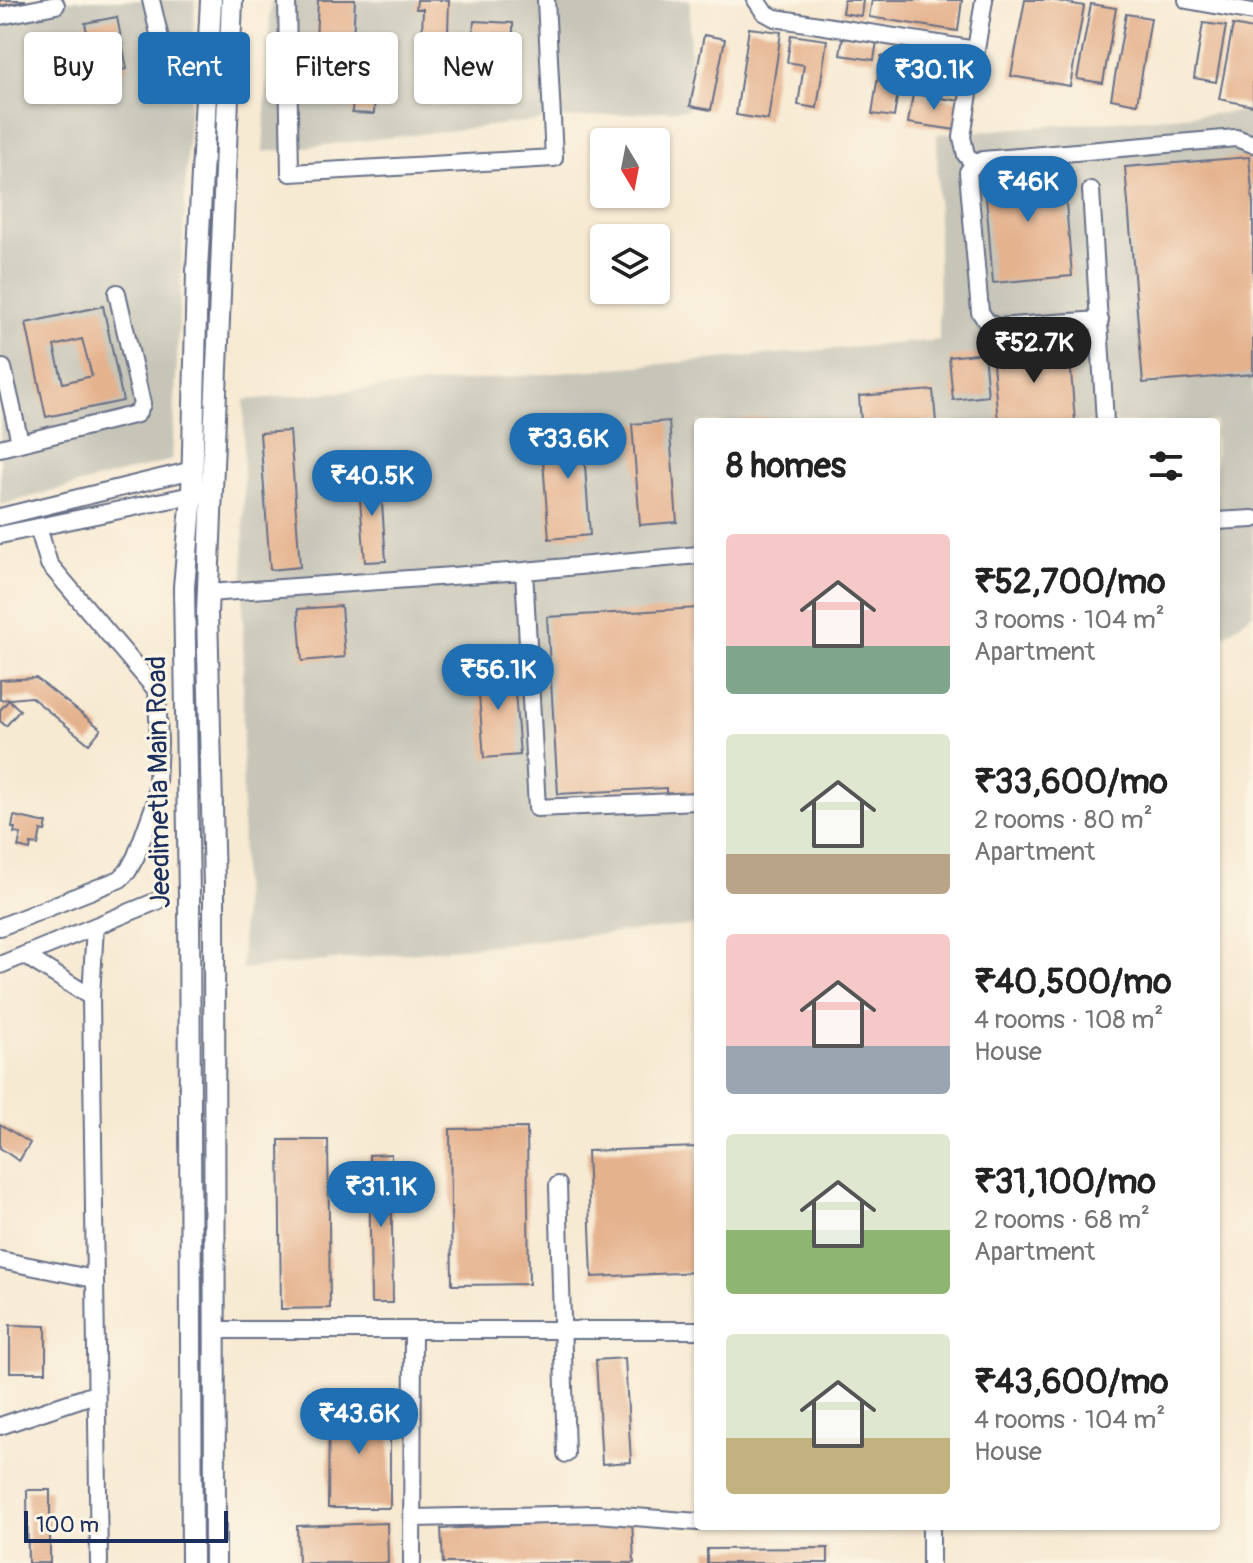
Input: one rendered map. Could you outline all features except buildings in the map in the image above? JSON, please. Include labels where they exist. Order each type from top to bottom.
[{"type":"main road","name":"Jeedimetla Main Road","points":[[192,1563],[189,896],[184,587],[192,495],[197,271],[211,0]]},
{"type":"main road","name":"Jeedimetla Main Road","points":[[215,1563],[214,901],[208,593],[232,0]]},
{"type":"main road","points":[[203,154],[225,154]]},
{"type":"street","points":[[151,0],[159,32]]},
{"type":"street","points":[[287,0],[290,173],[554,158],[546,0]]},
{"type":"street","points":[[756,0],[764,12],[775,18],[976,50]]},
{"type":"street","points":[[974,164],[966,155],[962,137],[984,0]]},
{"type":"street","points":[[1187,0],[1253,12]]},
{"type":"street","points":[[0,16],[56,5]]},
{"type":"street","points":[[1100,320],[997,327],[987,322],[980,312],[968,172],[974,164],[983,160],[1236,138],[1253,144]]},
{"type":"street","points":[[1091,190],[1105,418]]},
{"type":"street","points":[[0,448],[137,414],[142,404],[117,293]]},
{"type":"street","points":[[1,365],[20,442]]},
{"type":"street","points":[[0,517],[193,470]]},
{"type":"street","points":[[0,535],[192,495]]},
{"type":"street","points":[[1220,521],[1253,519]]},
{"type":"street","points":[[0,927],[120,879],[136,856],[156,801],[159,743],[157,691],[49,564],[38,527]]},
{"type":"street","points":[[208,593],[524,571],[694,555]]},
{"type":"street","points":[[524,571],[537,808],[694,801]]},
{"type":"street","points":[[0,965],[157,901]]},
{"type":"street","points":[[95,926],[91,997],[99,1563]]},
{"type":"street","points":[[24,955],[91,997]]},
{"type":"street","points":[[558,1185],[566,1454]]},
{"type":"street","points":[[0,1260],[94,1279]]},
{"type":"street","points":[[216,1330],[694,1330]]},
{"type":"street","points":[[412,1563],[413,1330]]},
{"type":"street","points":[[0,1426],[95,1394]]},
{"type":"street","points":[[413,1518],[597,1514],[694,1522]]},
{"type":"street","points":[[931,1530],[931,1563]]},
{"type":"shaded area","points":[[0,0],[195,0],[193,32],[138,32],[138,104],[190,104],[172,460],[0,505]]},
{"type":"shaded area","points":[[271,0],[690,0],[689,109],[544,120],[263,152],[266,95],[266,104],[398,104],[398,32],[269,32]]},
{"type":"shaded area","points":[[1253,111],[1253,613],[1220,639],[1220,418],[694,418],[694,925],[242,969],[244,400],[939,340],[937,134]]}]
